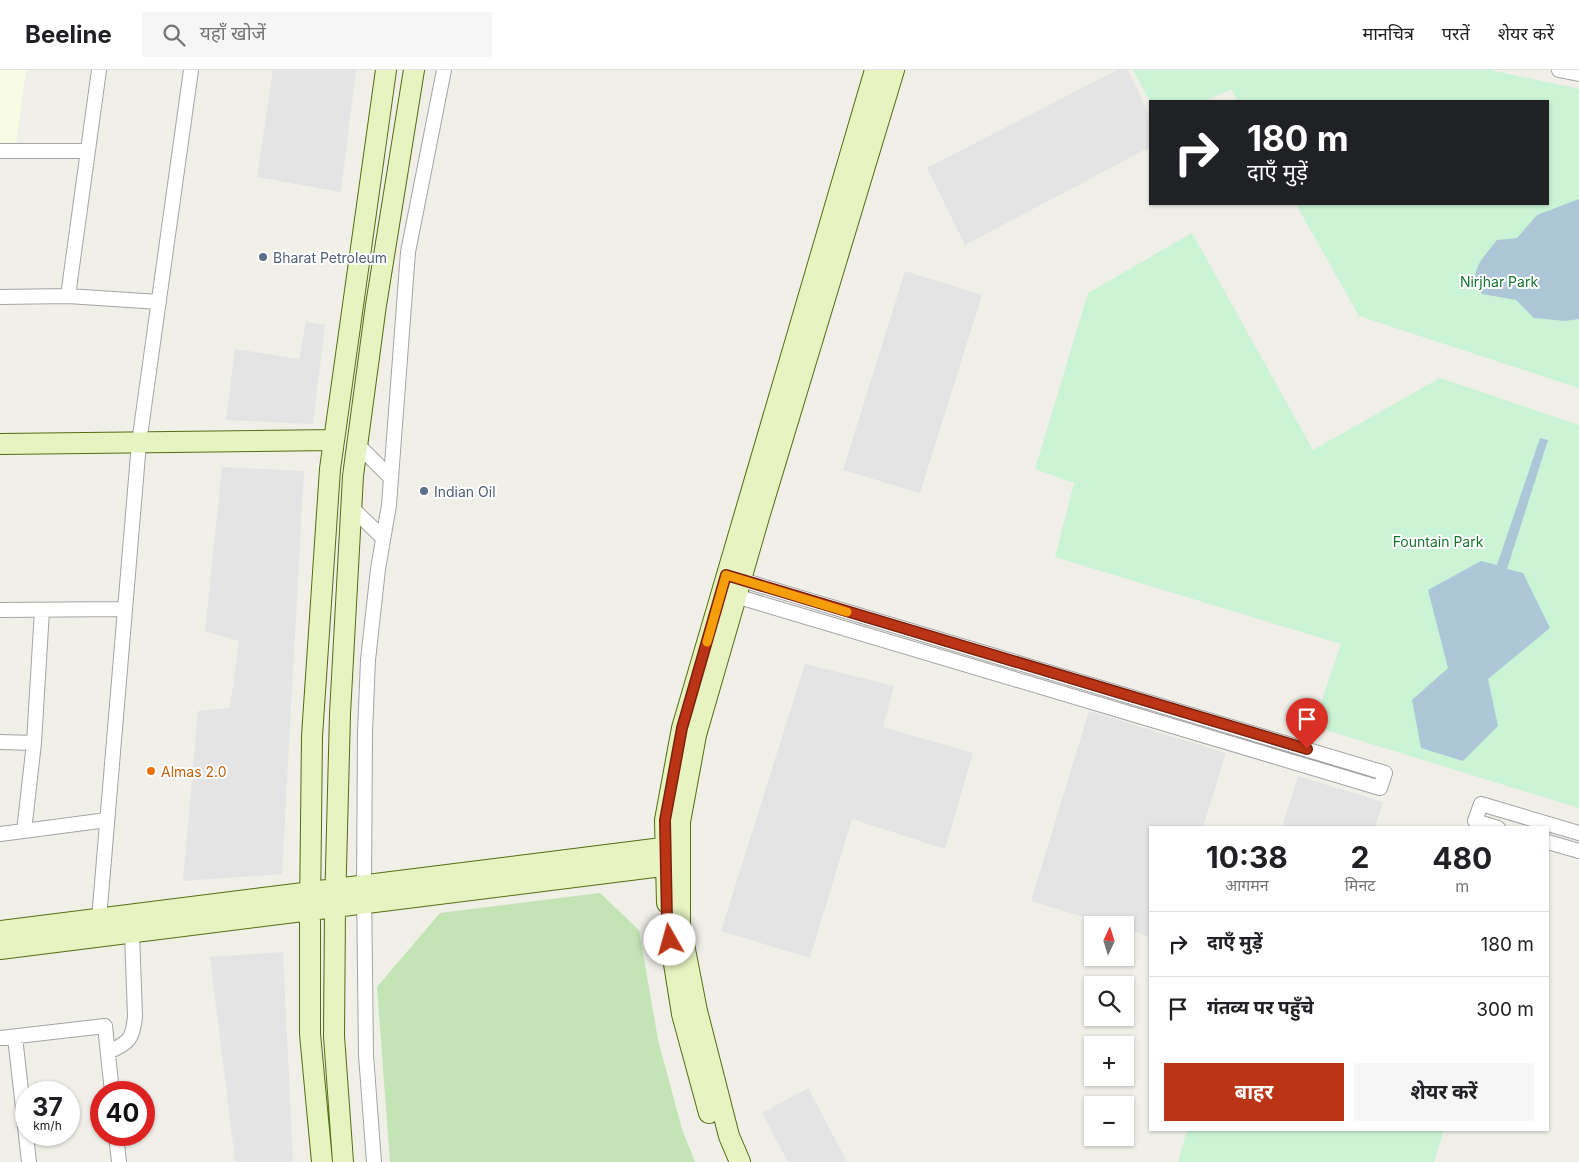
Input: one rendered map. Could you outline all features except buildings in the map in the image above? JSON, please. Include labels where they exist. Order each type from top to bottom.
[{"type":"street","points":[[68,296],[99,70]]},
{"type":"street","points":[[99,919],[139,443],[191,70]]},
{"type":"street","points":[[322,1162],[310,1034],[312,736],[330,469],[386,70]]},
{"type":"street","points":[[343,1162],[334,1036],[335,898],[340,714],[351,507],[357,444],[376,306],[414,70]]},
{"type":"street","points":[[374,1162],[366,1055],[364,895],[365,732],[368,660],[382,538],[389,505],[408,252],[444,70]]},
{"type":"street","points":[[731,585],[875,70]]},
{"type":"street","points":[[740,1162],[729,1136],[697,1011],[680,924],[673,856],[665,820],[682,728],[731,585],[894,70]]},
{"type":"street","points":[[1559,70],[1579,74]]},
{"type":"street","points":[[0,151],[88,151]]},
{"type":"street","points":[[0,297],[68,296],[159,302]]},
{"type":"street","points":[[0,444],[334,440]]},
{"type":"street","points":[[357,444],[391,478]]},
{"type":"street","points":[[351,507],[382,538]]},
{"type":"street","points":[[731,585],[1326,755],[1385,773],[1380,788],[731,585]]},
{"type":"street","points":[[0,610],[125,609]]},
{"type":"street","points":[[24,831],[34,743],[42,610]]},
{"type":"street","points":[[0,742],[34,743]]},
{"type":"street","points":[[1321,770],[1326,755]]},
{"type":"street","points":[[1362,782],[1366,767]]},
{"type":"street","points":[[1492,826],[1476,821],[1481,804],[1579,833]]},
{"type":"street","points":[[0,834],[107,820]]},
{"type":"street","points":[[1549,842],[1579,851]]},
{"type":"street","points":[[0,949],[132,933],[335,898],[673,856]]},
{"type":"street","points":[[673,856],[667,921],[682,1014],[716,1138],[726,1162]]},
{"type":"street","points":[[0,931],[99,919],[310,902]]},
{"type":"street","points":[[108,1052],[131,1039],[134,1029],[132,933]]},
{"type":"street","points":[[0,1038],[105,1026],[111,1081]]},
{"type":"street","points":[[15,1037],[29,1162]]},
{"type":"street","points":[[117,1146],[119,1162]]},
{"type":"shaded area","points":[[0,70],[26,70],[16,144],[0,144]]},
{"type":"shaded area","points":[[273,70],[356,70],[341,192],[257,177]]},
{"type":"shaded area","points":[[1117,70],[1128,70],[1149,115],[1149,148],[965,245],[927,168]]},
{"type":"shaded area","points":[[905,271],[982,295],[920,493],[843,470]]},
{"type":"shaded area","points":[[306,322],[325,325],[313,424],[226,420],[235,349],[299,359]]},
{"type":"shaded area","points":[[222,467],[304,471],[282,874],[183,881],[198,711],[230,708],[239,641],[205,631]]},
{"type":"shaded area","points":[[805,664],[894,686],[883,727],[973,753],[945,849],[852,819],[810,958],[721,931]]},
{"type":"shaded area","points":[[1089,711],[1226,753],[1203,826],[1149,826],[1149,937],[1134,932],[1134,916],[1084,917],[1031,901]]},
{"type":"shaded area","points":[[1298,776],[1383,802],[1375,826],[1282,826]]},
{"type":"shaded area","points":[[283,952],[293,1162],[235,1162],[210,957]]},
{"type":"shaded area","points":[[808,1088],[847,1162],[788,1162],[762,1113]]},
{"type":"green space","name":"Nirjhar Park","points":[[1133,70],[1490,70],[1579,89],[1579,388],[1359,316],[1297,205],[1549,205],[1549,100],[1237,100],[1231,89],[1207,100],[1149,100]]},
{"type":"green space","name":"Fountain Park","points":[[1192,233],[1313,450],[1440,378],[1579,425],[1579,808],[1313,726],[1341,644],[1055,557],[1074,483],[1035,469],[1088,293]]},
{"type":"green space","points":[[600,893],[639,930],[658,1040],[682,1129],[695,1162],[390,1162],[377,987],[440,913]]},
{"type":"green space","points":[[1187,1131],[1444,1131],[1434,1162],[1178,1162]]},
{"type":"water","points":[[1579,199],[1579,319],[1565,321],[1534,318],[1516,300],[1482,294],[1475,279],[1476,272],[1482,259],[1497,240],[1517,238],[1537,215]]},
{"type":"water","points":[[1540,438],[1548,440],[1507,569],[1523,573],[1550,628],[1488,679],[1498,726],[1463,761],[1421,748],[1412,700],[1448,668],[1428,590],[1481,561],[1497,565]]},
{"type":"slow traffic","points":[[707,642],[726,575],[847,612]]},
{"type":"place","name":"Bharat Petroleum","points":[[263,257]]},
{"type":"place","name":"Indian Oil","points":[[424,491]]},
{"type":"place","name":"Almas 2.0","points":[[151,771]]},
{"type":"route","points":[[670,940],[667,921],[665,820],[682,728],[726,575],[1307,749]]}]
